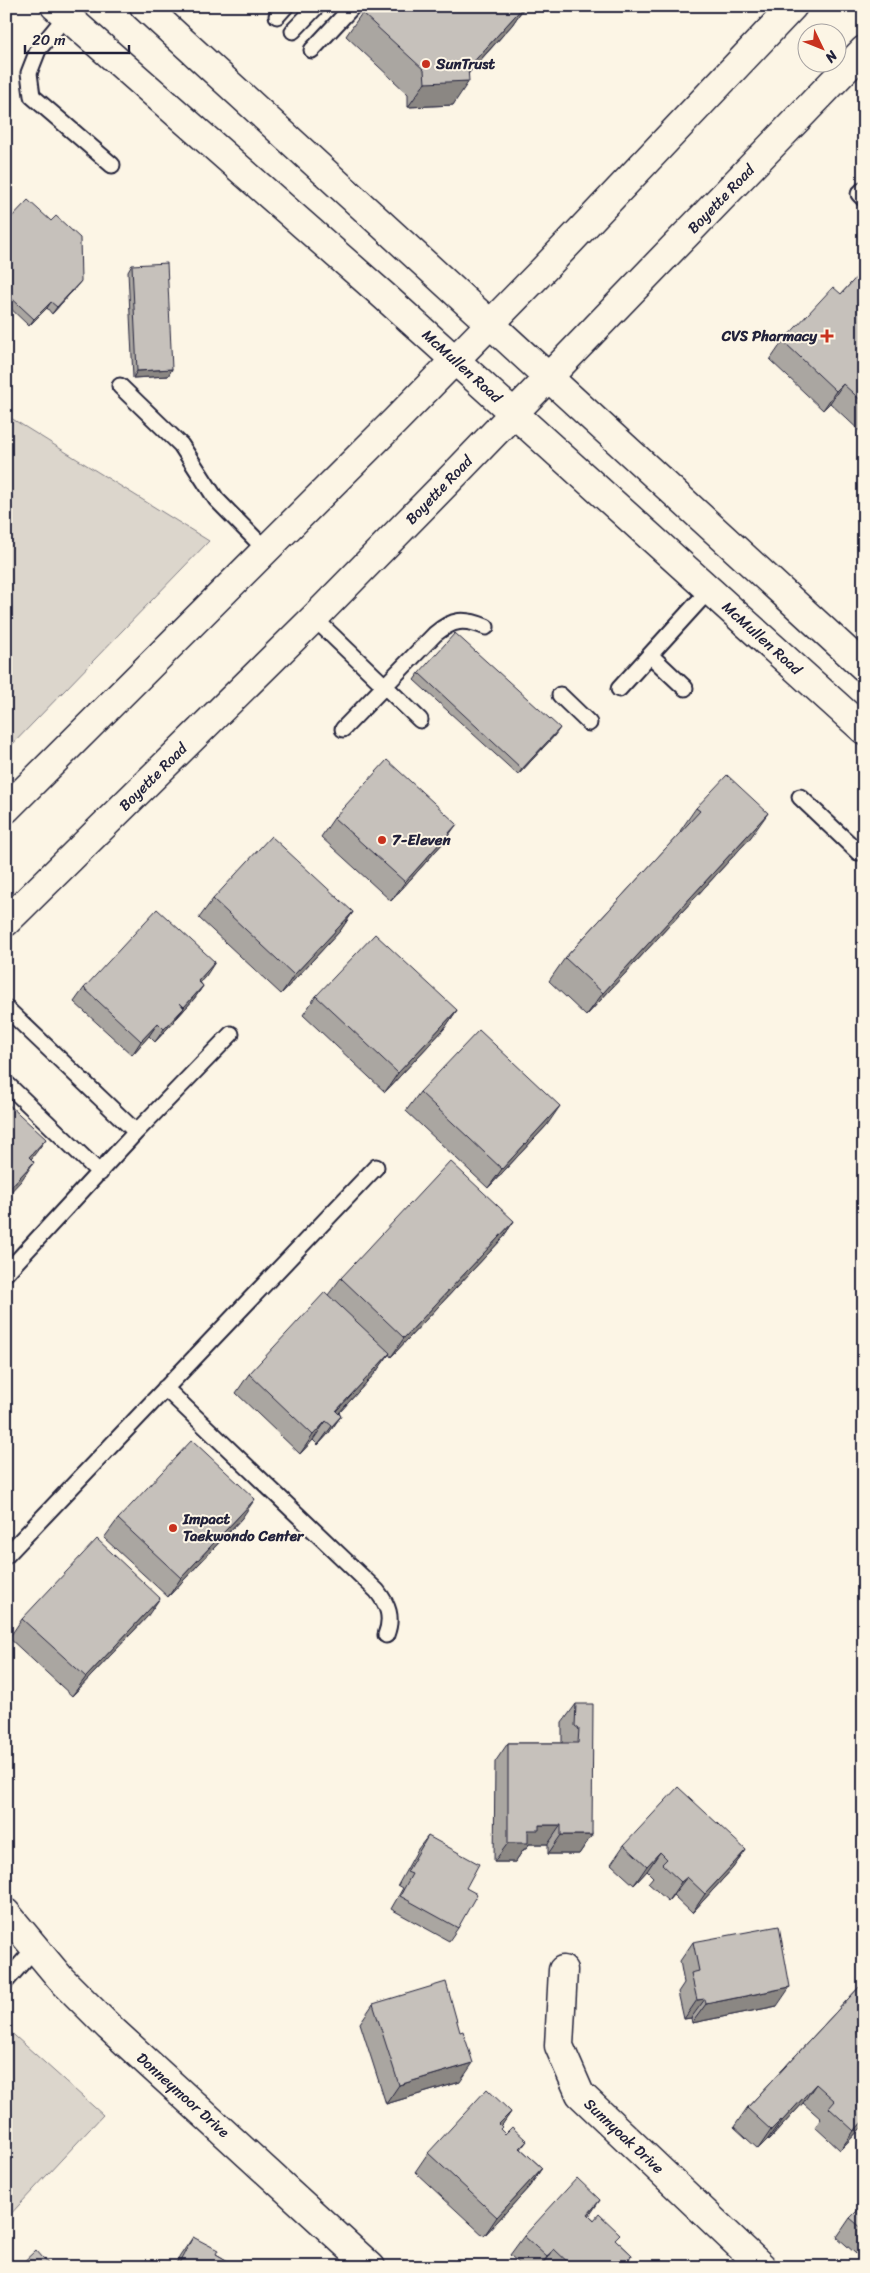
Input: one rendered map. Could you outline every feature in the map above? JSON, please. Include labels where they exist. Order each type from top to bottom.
[{"type":"street","points":[[144,6],[491,322],[549,378],[864,667]]},
{"type":"street","points":[[6,809],[267,551],[491,322],[793,6]]},
{"type":"street","name":"McMullen Road","points":[[61,11],[514,413],[864,730]]},
{"type":"street","name":"Boyette Road","points":[[6,922],[314,618],[549,378],[864,50]]},
{"type":"street","name":"Donneymoor Drive","points":[[6,1913],[61,1979],[109,2026],[371,2267]]},
{"type":"street","name":"Sunnyoak Drive","points":[[563,1970],[559,2046],[580,2094],[762,2267]]},
{"type":"lane","points":[[293,31],[317,6]]},
{"type":"lane","points":[[312,50],[353,6]]},
{"type":"lane","points":[[61,11],[38,50],[29,73],[32,96],[112,165]]},
{"type":"lane","points":[[120,386],[180,445],[216,498],[267,551]]},
{"type":"lane","points":[[620,689],[709,590]]},
{"type":"lane","points":[[314,618],[420,720]]},
{"type":"lane","points":[[343,730],[435,634],[447,624],[460,621],[474,623],[486,628]]},
{"type":"lane","points":[[650,655],[685,688]]},
{"type":"lane","points":[[560,695],[589,723]]},
{"type":"lane","points":[[800,797],[858,852],[864,847]]},
{"type":"lane","points":[[6,1008],[136,1132]]},
{"type":"lane","points":[[6,1273],[136,1132],[231,1034]]},
{"type":"lane","points":[[6,1083],[100,1173]]},
{"type":"lane","points":[[6,1556],[376,1167]]},
{"type":"lane","points":[[165,1388],[377,1591],[386,1602],[389,1613],[391,1624],[386,1635]]},
{"type":"lane","points":[[6,1981],[34,1948]]},
{"type":"shaded area","points":[[6,415],[209,541],[6,751]]},
{"type":"shaded area","points":[[6,2028],[103,2115],[6,2219]]},
{"type":"building","name":"SunTrust","points":[[368,6],[524,6],[468,68],[469,81],[425,83],[424,70],[362,13]]},
{"type":"building","points":[[28,200],[51,221],[56,216],[80,238],[81,281],[57,307],[51,302],[34,319],[6,293],[6,223]]},
{"type":"building","points":[[167,263],[172,369],[137,371],[132,265]]},
{"type":"building","name":"CVS Pharmacy","points":[[864,269],[864,403],[843,384],[836,391],[783,341],[833,287],[841,294]]},
{"type":"building","points":[[455,633],[560,728],[522,769],[419,673]]},
{"type":"building","name":"7-Eleven","points":[[387,760],[457,824],[405,882],[334,818]]},
{"type":"building","points":[[727,775],[768,813],[603,993],[565,958],[700,811],[696,808]]},
{"type":"building","points":[[271,836],[353,912],[294,975],[213,899]]},
{"type":"building","points":[[157,909],[215,962],[198,981],[203,986],[184,1007],[180,1003],[184,1008],[164,1029],[158,1023],[141,1041],[84,988]]},
{"type":"building","points":[[375,934],[457,1010],[398,1073],[316,996]]},
{"type":"building","points":[[479,1030],[560,1106],[502,1169],[420,1092]]},
{"type":"building","points":[[6,1102],[46,1139],[29,1157],[34,1162],[6,1192]]},
{"type":"building","points":[[450,1161],[514,1221],[404,1338],[341,1278]]},
{"type":"building","points":[[325,1292],[390,1353],[336,1411],[341,1416],[332,1426],[326,1421],[313,1435],[249,1374]]},
{"type":"building","name":"Impact Taekwondo Center","points":[[192,1440],[255,1499],[181,1578],[118,1519]]},
{"type":"building","points":[[97,1539],[160,1598],[86,1677],[22,1619]]},
{"type":"building","points":[[576,1704],[593,1704],[592,1835],[561,1835],[561,1825],[539,1825],[539,1830],[528,1830],[528,1843],[508,1843],[508,1743],[578,1743],[579,1729],[575,1726]]},
{"type":"building","points":[[678,1787],[746,1850],[705,1894],[687,1877],[681,1882],[662,1864],[667,1859],[660,1852],[647,1866],[624,1845]]},
{"type":"building","points":[[428,1836],[479,1864],[466,1888],[477,1894],[458,1928],[400,1896],[412,1874],[407,1872]]},
{"type":"building","points":[[779,1926],[790,1987],[706,2004],[705,1999],[697,2000],[691,1973],[699,1971],[693,1942]]},
{"type":"building","points":[[446,1982],[460,2032],[463,2031],[473,2063],[399,2085],[373,2004]]},
{"type":"building","points":[[862,1984],[864,1986],[864,2120],[854,2131],[829,2108],[835,2101],[816,2084],[782,2121],[771,2130],[747,2108]]},
{"type":"building","points":[[487,2089],[511,2112],[499,2124],[502,2127],[500,2129],[505,2134],[512,2127],[527,2141],[520,2148],[542,2168],[497,2217],[428,2153]]},
{"type":"building","points":[[577,2178],[600,2200],[588,2214],[594,2220],[599,2214],[620,2234],[615,2239],[632,2255],[622,2267],[573,2267],[554,2249],[547,2257],[524,2236]]},
{"type":"building","points":[[864,2204],[864,2230],[850,2218]]},
{"type":"building","points":[[193,2237],[218,2250],[216,2254],[238,2267],[177,2267]]},
{"type":"building","points":[[36,2250],[51,2267],[18,2267]]},
{"type":"place","name":"SunTrust","points":[[426,64]]},
{"type":"place","name":"CVS Pharmacy","points":[[827,336]]},
{"type":"place","name":"7-Eleven","points":[[382,840]]},
{"type":"place","name":"Impact Taekwondo Center","points":[[173,1528]]}]
